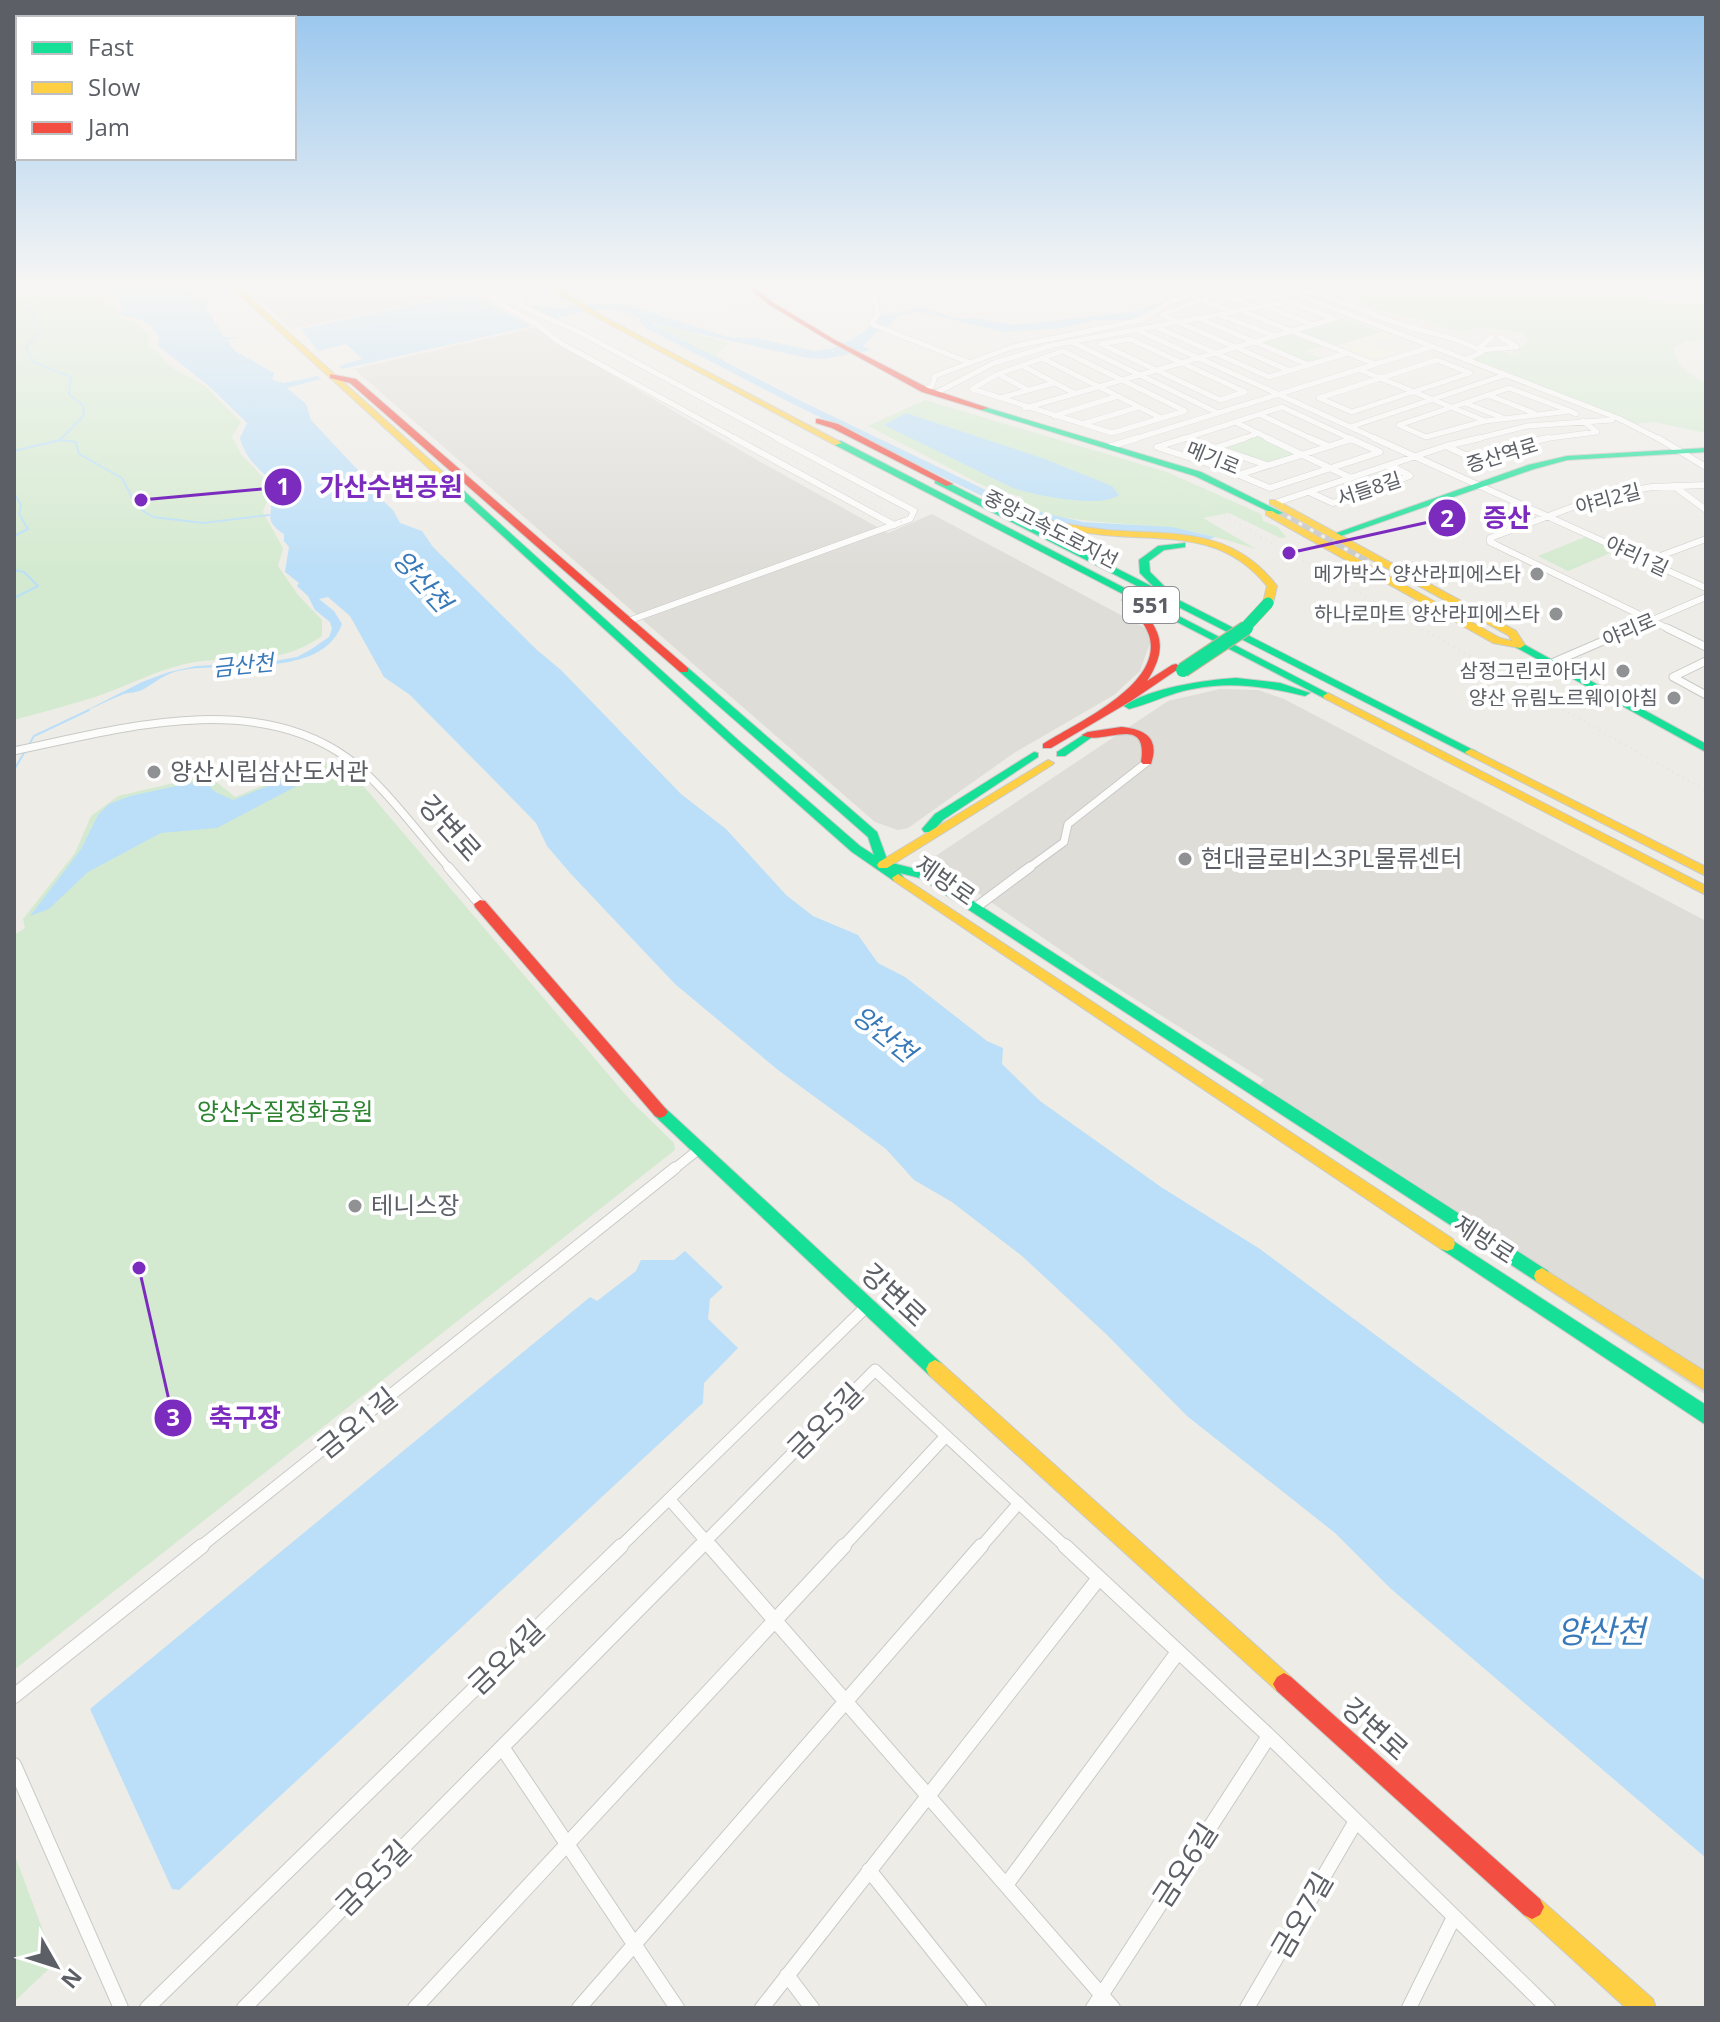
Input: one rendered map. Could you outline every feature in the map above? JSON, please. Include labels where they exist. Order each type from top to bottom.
[{"type":"main road","name":"제방로","points":[[336,381],[856,849],[883,865],[926,899],[1706,1416]]},
{"type":"main road","points":[[353,381],[873,835],[883,865]]},
{"type":"main road","name":"중앙고속도로지선","points":[[726,381],[1014,535],[1706,891]]},
{"type":"main road","name":"중앙고속도로지선","points":[[737,381],[1706,872]]},
{"type":"main road","points":[[910,381],[931,392],[1204,472],[1367,561],[1512,633],[1520,645],[1706,749]]},
{"type":"main road","points":[[819,421],[835,426],[980,499],[1029,519],[1084,530],[1184,538],[1227,548],[1247,557],[1264,571],[1272,586],[1246,628],[1048,754],[965,816],[915,843],[883,865]]},
{"type":"main road","name":"증산역로","points":[[1326,538],[1480,484],[1567,458],[1706,450]]},
{"type":"main road","points":[[1014,535],[1021,542],[1128,601],[1149,620],[1159,639],[1158,657],[1128,703],[1088,735],[1048,754]]},
{"type":"main road","points":[[1264,602],[1261,579],[1242,560],[1228,553],[1199,546],[1177,546],[1155,550],[1144,560],[1145,573],[1156,585],[1294,658],[1303,666]]},
{"type":"main road","points":[[1128,703],[1188,684],[1220,681],[1259,682],[1291,689],[1353,714],[1620,852],[1647,861]]},
{"type":"main road","points":[[1088,735],[1121,729],[1139,734],[1150,746],[1151,755],[1147,762]]},
{"type":"main road","points":[[883,865],[924,875],[1706,1382]]},
{"type":"main road","name":"강변로","points":[[480,904],[648,1100],[699,1149],[866,1307],[1644,2008]]},
{"type":"street","points":[[632,381],[894,525]]},
{"type":"street","points":[[628,621],[910,519],[914,511],[671,381]]},
{"type":"street","points":[[931,392],[933,381]]},
{"type":"street","points":[[931,392],[955,381]]},
{"type":"street","points":[[985,381],[972,389],[1112,433],[1185,411],[1124,381]]},
{"type":"street","points":[[1012,381],[1028,390]]},
{"type":"street","points":[[1051,381],[1074,393]]},
{"type":"street","points":[[1087,381],[1161,418]]},
{"type":"street","points":[[1025,408],[1117,381]]},
{"type":"street","points":[[1151,381],[1351,478]]},
{"type":"street","points":[[1180,381],[1220,400],[1245,392],[1222,381]]},
{"type":"street","name":"야리1길","points":[[1253,381],[1706,588]]},
{"type":"street","points":[[1111,446],[1318,381]]},
{"type":"street","points":[[1370,381],[1319,398],[1352,412],[1445,381]]},
{"type":"street","points":[[1388,381],[1507,430]]},
{"type":"street","points":[[1353,426],[1487,381]]},
{"type":"street","points":[[1522,381],[1620,419],[1706,467]]},
{"type":"street","points":[[998,399],[1054,383]]},
{"type":"street","points":[[1509,388],[1573,412],[1485,421],[1426,437],[1399,425],[1465,403],[1487,395],[1509,388]]},
{"type":"street","points":[[1487,395],[1537,414]]},
{"type":"street","points":[[1054,416],[1118,396]]},
{"type":"street","points":[[1465,403],[1504,418]]},
{"type":"street","points":[[1082,424],[1139,407]]},
{"type":"street","points":[[1282,407],[1380,452],[1270,488],[1240,474],[1157,447],[1235,422],[1282,407]]},
{"type":"street","points":[[1259,414],[1328,446]]},
{"type":"street","name":"서들8길","points":[[1281,512],[1309,492],[1446,446],[1507,430],[1620,419]]},
{"type":"street","points":[[1446,446],[1465,455],[1476,455],[1536,439],[1597,432],[1583,421]]},
{"type":"street","points":[[1218,447],[1259,433]]},
{"type":"street","points":[[1185,437],[1267,465]]},
{"type":"street","points":[[1240,474],[1352,439]]},
{"type":"street","name":"서들8길","points":[[1309,492],[1333,503],[1410,476],[1390,465]]},
{"type":"street","name":"야리2길","points":[[1652,620],[1490,542],[1490,538],[1602,496],[1706,485]]},
{"type":"street","name":"야리2길","points":[[1674,486],[1706,510]]},
{"type":"street","points":[[1647,561],[1706,539]]},
{"type":"street","name":"야리로","points":[[1552,663],[1706,597]]},
{"type":"street","points":[[1652,620],[1706,647]]},
{"type":"street","points":[[1706,661],[1673,677],[1706,695]]},
{"type":"street","name":"강변로","points":[[14,751],[154,724],[217,721],[277,728],[316,739],[342,754],[363,772],[480,904]]},
{"type":"street","points":[[975,908],[1064,842],[1068,824],[1147,762]]},
{"type":"street","name":"금오1길","points":[[14,1696],[699,1149]]},
{"type":"street","name":"금오4길","points":[[147,2008],[866,1307]]},
{"type":"street","name":"금오5길","points":[[244,2008],[875,1370],[1269,1736]]},
{"type":"street","points":[[415,2008],[946,1436]]},
{"type":"street","points":[[669,1499],[1006,1885],[1097,2001],[1113,2008]]},
{"type":"street","points":[[579,2008],[1019,1503]]},
{"type":"street","points":[[762,2008],[1099,1578]]},
{"type":"street","points":[[1006,1885],[1178,1652]]},
{"type":"street","points":[[1269,1736],[1548,2008]]},
{"type":"street","name":"금오6길","points":[[1097,2001],[1269,1736]]},
{"type":"street","points":[[502,1747],[677,2008]]},
{"type":"street","points":[[14,1765],[121,2008]]},
{"type":"street","name":"금오7길","points":[[1247,2008],[1356,1821]]},
{"type":"street","points":[[869,1870],[979,2008]]},
{"type":"street","points":[[1409,2008],[1454,1917]]},
{"type":"street","points":[[787,1975],[812,2008]]},
{"type":"shaded area","points":[[368,381],[623,381],[888,533],[932,514],[1147,629],[1150,643],[1140,671],[1114,695],[1014,753],[908,828],[898,830],[875,822]]},
{"type":"shaded area","points":[[1220,689],[1258,690],[1284,699],[1706,921],[1706,1395],[1250,1094],[1264,1080],[1103,979],[934,863],[934,857],[1168,701]]},
{"type":"green space","points":[[14,381],[197,381],[205,386],[241,422],[232,437],[241,454],[272,487],[263,512],[283,548],[278,566],[298,595],[322,620],[322,636],[271,657],[204,661],[174,667],[98,696],[14,720]]},
{"type":"green space","points":[[1527,381],[1702,381],[1706,384],[1706,433],[1653,422],[1635,424]]},
{"type":"green space","points":[[925,400],[1167,472],[1261,514],[1263,521],[1278,527],[1286,537],[1280,538],[1229,513],[1203,518],[1256,549],[1182,530],[1063,517],[1021,507],[1000,499],[1015,501],[1023,497],[990,489],[868,426]]},
{"type":"green space","points":[[1257,436],[1296,455],[1266,463],[1224,446]]},
{"type":"green space","points":[[1585,537],[1615,551],[1568,571],[1538,556]]},
{"type":"green space","name":"양산수질정화공원","points":[[334,762],[360,782],[631,1101],[674,1143],[675,1150],[14,1670],[14,935],[25,928],[23,919],[75,853],[91,816],[118,796],[208,775],[235,797],[318,763]]},
{"type":"green space","points":[[14,1853],[55,1963],[14,2002]]},
{"type":"water","name":"양산천","points":[[203,381],[312,381],[287,388],[306,404],[311,420],[369,482],[400,523],[422,531],[433,547],[561,670],[681,794],[726,829],[786,895],[813,916],[858,935],[878,963],[905,977],[987,1041],[1003,1048],[1002,1064],[1040,1101],[1161,1187],[1260,1249],[1706,1581],[1706,1858],[1390,1588],[1335,1533],[1187,1416],[1106,1334],[1022,1256],[952,1202],[914,1180],[886,1149],[778,1070],[675,984],[570,873],[547,846],[536,823],[410,695],[384,677],[350,616],[328,597],[319,599],[334,611],[342,624],[331,642],[314,654],[267,665],[174,672],[142,690],[124,694],[85,711],[169,672],[196,666],[268,662],[297,657],[329,637],[332,629],[330,622],[315,610],[308,596],[297,586],[299,583],[285,572],[289,547],[284,541],[284,534],[273,524],[270,516],[270,496],[276,485],[254,464],[242,445],[240,438],[247,423]]},
{"type":"water","points":[[906,413],[1042,458],[1112,486],[1119,495],[1098,501],[1083,501],[1013,488],[884,425]]},
{"type":"water","points":[[308,770],[318,775],[217,828],[161,833],[88,872],[49,909],[30,916],[81,849],[98,815],[109,804],[130,796],[204,780],[215,792],[233,800]]},
{"type":"water","points":[[685,1251],[723,1287],[710,1299],[708,1319],[738,1348],[704,1383],[703,1403],[179,1890],[172,1889],[90,1709],[590,1297],[597,1301],[636,1271],[641,1260],[674,1260]]},
{"type":"waterway","points":[[60,440],[84,415],[83,405],[69,394],[70,381]]},
{"type":"waterway","points":[[756,381],[1019,510],[1083,525],[1172,530],[1209,537]]},
{"type":"waterway","points":[[14,451],[60,440]]},
{"type":"waterway","points":[[60,440],[76,442],[79,454],[122,478],[137,507],[153,517],[203,523],[269,515]]},
{"type":"waterway","points":[[14,493],[21,505],[19,514],[28,529],[14,536]]},
{"type":"waterway","points":[[14,570],[24,572],[38,586],[14,598]]},
{"type":"waterway","name":"금산천","points":[[14,770],[34,736],[89,710]]},
{"type":"tunnel","points":[[1279,513],[1370,562]]},
{"type":"railway","points":[[650,381],[813,469],[908,526]]},
{"type":"railway","points":[[889,381],[1170,485],[1706,791]]},
{"type":"traffic: fast","points":[[984,408],[1198,474],[1279,513]]},
{"type":"traffic: fast","points":[[838,443],[1328,696]]},
{"type":"traffic: fast","points":[[1332,536],[1531,467],[1567,458],[1706,450]]},
{"type":"traffic: fast","points":[[938,481],[1471,752]]},
{"type":"traffic: fast","points":[[461,493],[734,742],[856,849],[898,878]]},
{"type":"traffic: fast","points":[[1161,588],[1145,573],[1144,560],[1161,548],[1182,545]]},
{"type":"traffic: fast","points":[[1183,670],[1246,628],[1268,603]]},
{"type":"traffic: fast","points":[[1514,642],[1706,749]]},
{"type":"traffic: fast","points":[[684,670],[873,835],[883,865]]},
{"type":"traffic: fast","points":[[1129,706],[1174,690],[1216,682],[1258,683],[1305,693]]},
{"type":"traffic: fast","points":[[1061,754],[1088,735]]},
{"type":"traffic: fast","points":[[928,829],[939,817],[1034,755]]},
{"type":"traffic: fast","points":[[888,866],[924,875],[1542,1276]]},
{"type":"traffic: fast","points":[[660,1112],[935,1369]]},
{"type":"traffic: fast","points":[[1447,1244],[1706,1416]]},
{"type":"traffic: slow","points":[[338,381],[461,493]]},
{"type":"traffic: slow","points":[[722,381],[838,443]]},
{"type":"traffic: slow","points":[[1273,502],[1512,633],[1520,645]]},
{"type":"traffic: slow","points":[[1269,513],[1497,641],[1520,645]]},
{"type":"traffic: slow","points":[[1028,518],[1081,529],[1180,537],[1222,546],[1258,568],[1272,586],[1268,603]]},
{"type":"traffic: slow","points":[[1328,696],[1706,891]]},
{"type":"traffic: slow","points":[[1471,752],[1706,872]]},
{"type":"traffic: slow","points":[[883,865],[1048,763]]},
{"type":"traffic: slow","points":[[898,878],[1447,1244]]},
{"type":"traffic: slow","points":[[1542,1276],[1706,1382]]},
{"type":"traffic: slow","points":[[935,1369],[1284,1684]]},
{"type":"traffic: slow","points":[[1532,1907],[1644,2008]]},
{"type":"traffic: jam","points":[[353,381],[684,670]]},
{"type":"traffic: jam","points":[[909,381],[925,390],[984,408]]},
{"type":"traffic: jam","points":[[819,421],[835,426],[949,484]]},
{"type":"traffic: jam","points":[[1127,600],[1150,626],[1156,649],[1147,672],[1127,699]]},
{"type":"traffic: jam","points":[[1047,746],[1176,667]]},
{"type":"traffic: jam","points":[[1088,735],[1109,731],[1140,735],[1149,749],[1147,762]]},
{"type":"traffic: jam","points":[[480,904],[660,1112]]},
{"type":"traffic: jam","points":[[1284,1684],[1532,1907]]},
{"type":"place","name":"가산수변공원","points":[[141,500]]},
{"type":"place","name":"증산","points":[[1289,553]]},
{"type":"place","name":"메가박스 양산라피에스타","points":[[1537,574]]},
{"type":"place","name":"하나로마트 양산라피에스타","points":[[1556,614]]},
{"type":"place","name":"삼정그린코아더시","points":[[1623,671]]},
{"type":"place","name":"양산 유림노르웨이아침","points":[[1674,698]]},
{"type":"place","name":"양산시립삼산도서관","points":[[154,772]]},
{"type":"place","name":"현대글로비스3PL물류센터","points":[[1185,859]]},
{"type":"place","name":"테니스장","points":[[355,1206]]},
{"type":"place","name":"축구장","points":[[139,1268]]}]
